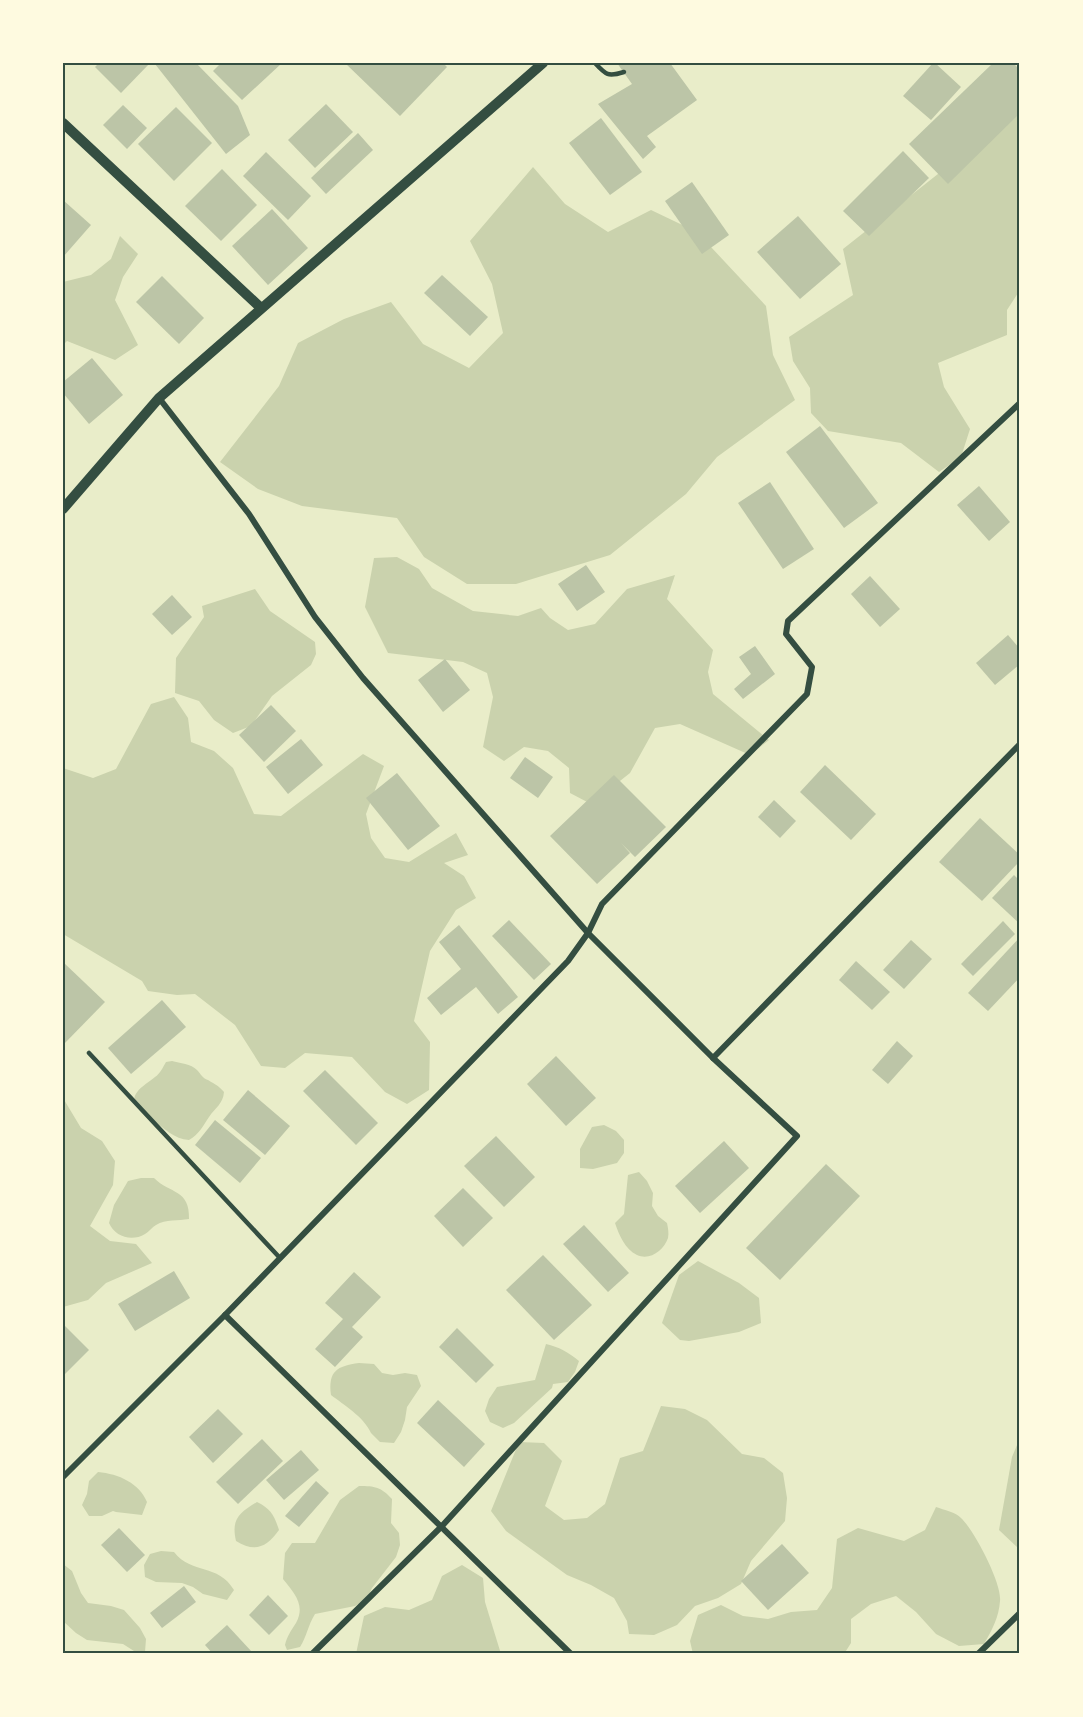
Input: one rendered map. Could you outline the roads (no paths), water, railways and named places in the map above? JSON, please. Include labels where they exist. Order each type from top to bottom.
[{"type":"street","points":[[63,509],[159,398],[543,63]]},
{"type":"street","points":[[63,123],[261,308]]},
{"type":"street","points":[[159,398],[249,514],[315,617],[363,678],[588,933],[713,1058],[797,1136],[442,1526],[312,1654]]},
{"type":"street","points":[[63,1477],[225,1315],[568,961],[588,933],[602,904],[807,694],[812,667],[786,634],[788,621],[1020,403]]},
{"type":"street","points":[[713,1058],[1020,744]]},
{"type":"street","points":[[225,1315],[571,1654]]},
{"type":"street","points":[[978,1654],[1019,1614]]},
{"type":"lane","points":[[595,63],[604,73],[612,76],[624,72]]},
{"type":"lane","points":[[89,1053],[280,1258]]}]
